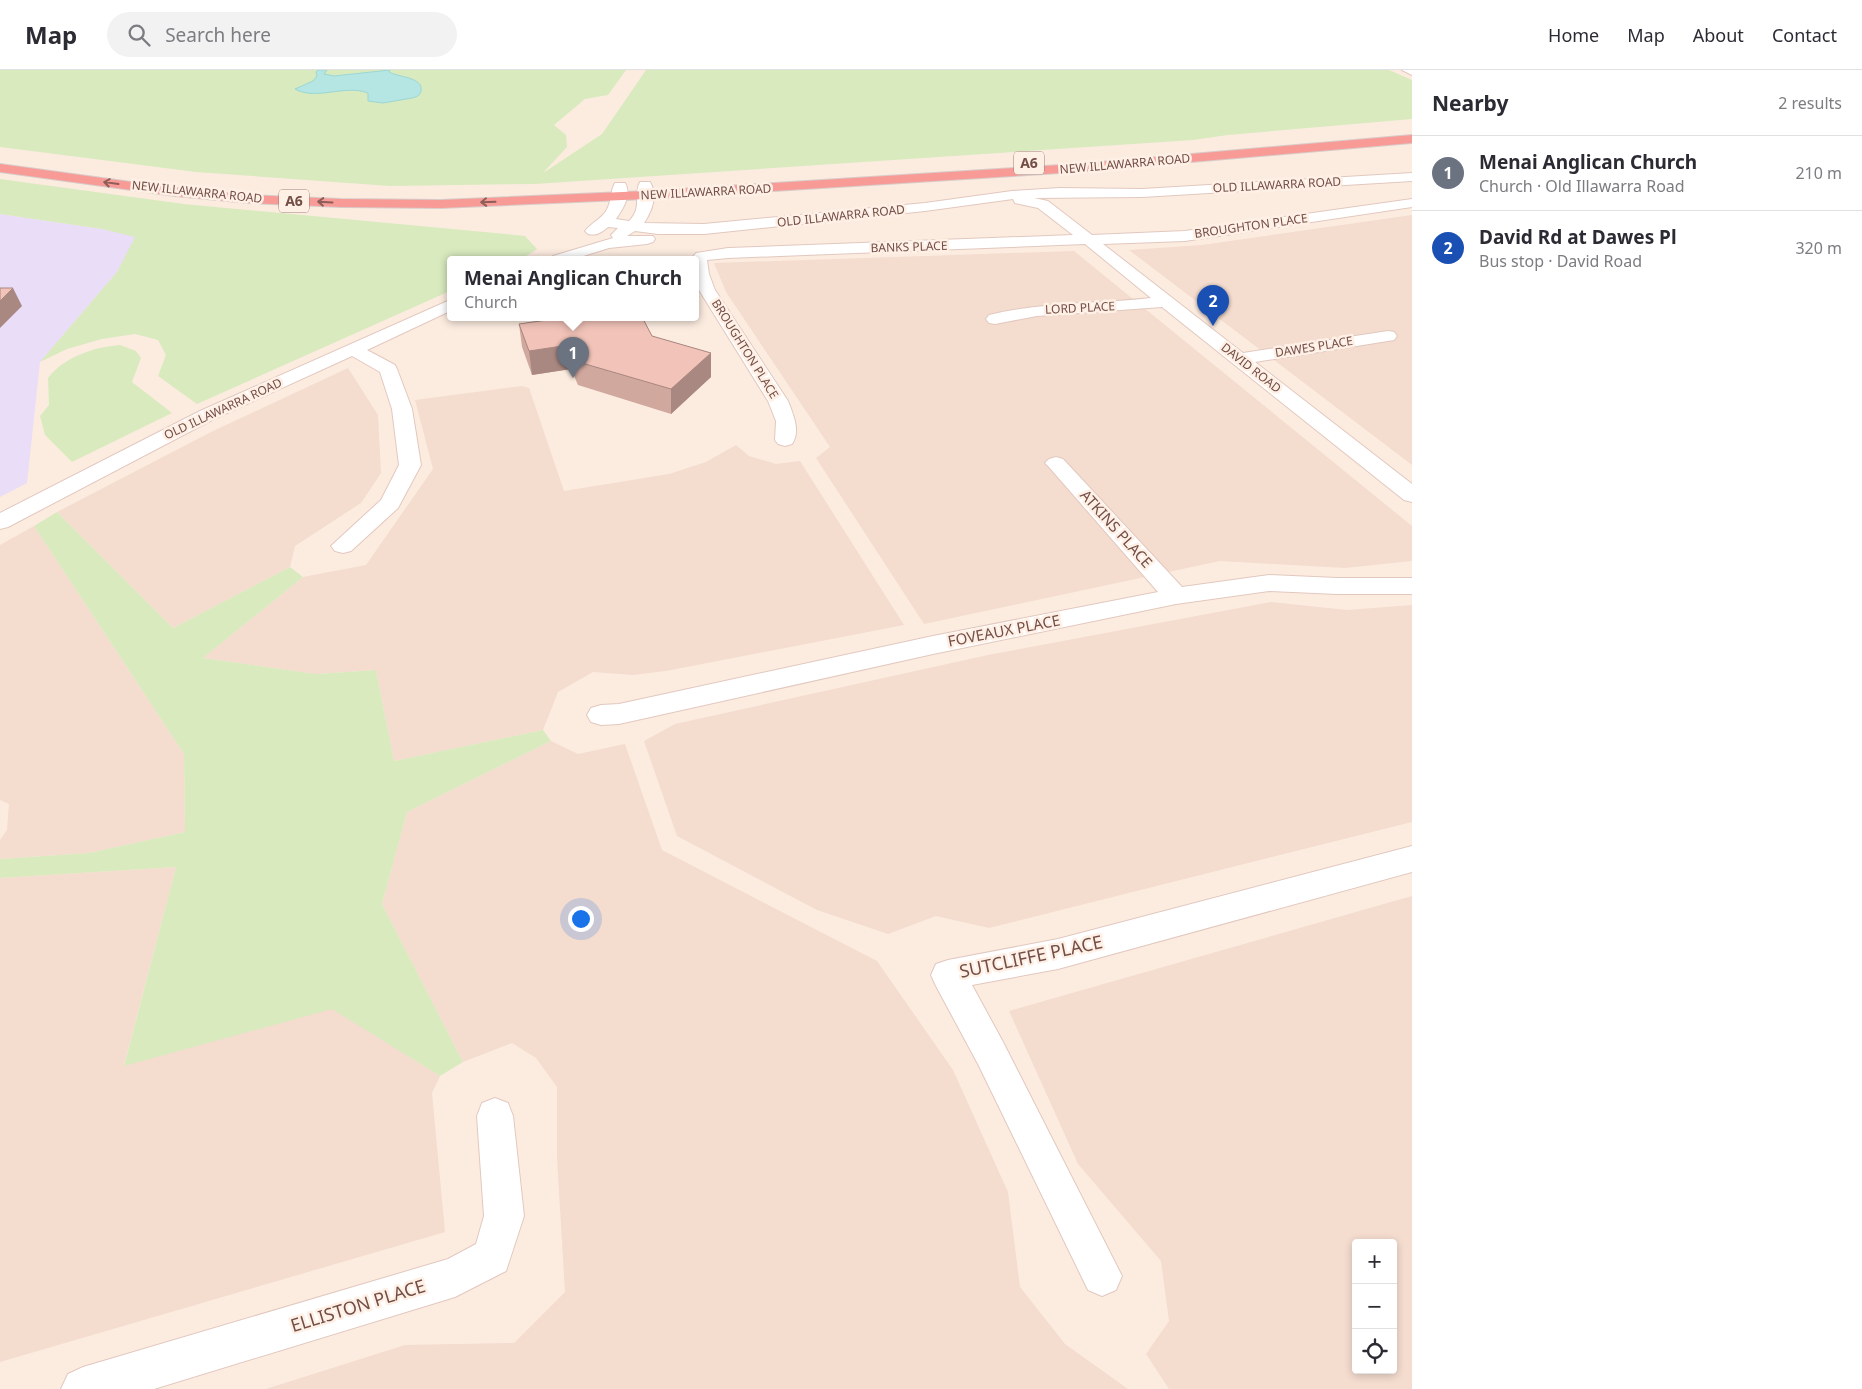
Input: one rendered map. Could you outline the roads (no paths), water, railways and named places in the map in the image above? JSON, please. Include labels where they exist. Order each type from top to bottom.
[{"type":"highway","name":"NEW ILLAWARRA ROAD","points":[[646,190],[1035,162],[1412,130]]},
{"type":"highway","name":"NEW ILLAWARRA ROAD","points":[[0,168],[175,192],[332,202],[441,204],[621,191],[1076,168],[1412,139]]},
{"type":"highway","name":"NEW ILLAWARRA ROAD","points":[[0,155],[195,181],[335,190],[450,192],[621,191]]},
{"type":"street","points":[[1408,70],[1412,72]]},
{"type":"street","name":"OLD ILLAWARRA ROAD","points":[[925,207],[990,207],[1043,204],[1142,193],[1412,177]]},
{"type":"street","points":[[636,222],[647,205],[646,190]]},
{"type":"street","name":"OLD ILLAWARRA ROAD","points":[[562,256],[573,244],[609,218],[621,191]]},
{"type":"street","name":"OLD ILLAWARRA ROAD","points":[[609,218],[680,230],[758,225],[1060,192],[1142,193]]},
{"type":"street","name":"DAVID ROAD","points":[[1043,204],[1055,198],[1099,192]]},
{"type":"street","name":"DAVID ROAD","points":[[974,200],[996,202],[1024,200],[1043,204],[1412,495]]},
{"type":"street","name":"BROUGHTON PLACE","points":[[1090,240],[1185,236],[1412,203]]},
{"type":"street","name":"OLD ILLAWARRA ROAD","points":[[607,243],[636,222]]},
{"type":"street","name":"OLD ILLAWARRA ROAD","points":[[568,256],[607,243],[719,234],[758,225]]},
{"type":"street","name":"BANKS PLACE","points":[[728,253],[1090,240]]},
{"type":"street","name":"BROUGHTON PLACE","points":[[728,253],[702,256],[699,260],[701,274],[707,290],[778,401],[786,421],[785,440]]},
{"type":"street","name":"LORD PLACE","points":[[995,319],[1036,311],[1131,306],[1166,301]]},
{"type":"street","name":"OLD ILLAWARRA ROAD","points":[[0,522],[207,415],[447,306]]},
{"type":"street","name":"DAWES PLACE","points":[[1240,359],[1388,336]]},
{"type":"street","points":[[343,546],[390,503],[410,465],[402,410],[388,369],[352,349]]},
{"type":"street","name":"ATKINS PLACE","points":[[1056,463],[1176,596]]},
{"type":"street","name":"FOVEAUX PLACE","points":[[601,715],[619,714],[933,645],[1176,596],[1269,582],[1346,586],[1412,586]]},
{"type":"street","name":"SUTCLIFFE PLACE","points":[[1102,1276],[991,1054],[948,975],[1058,954],[1412,859]]},
{"type":"street","name":"ELLISTON PLACE","points":[[83,1389],[455,1277],[492,1257],[504,1216],[495,1116]]},
{"type":"water","points":[[318,70],[327,70],[324,74],[334,76],[390,70],[389,72],[393,74],[414,80],[421,86],[421,91],[415,97],[383,103],[368,101],[368,93],[359,91],[312,93],[295,89],[313,81],[317,76],[316,72]]},
{"type":"place","name":"David Rd at Dawes Pl","points":[[1213,326]]},
{"type":"place","name":"Menai Anglican Church","points":[[573,378]]}]
